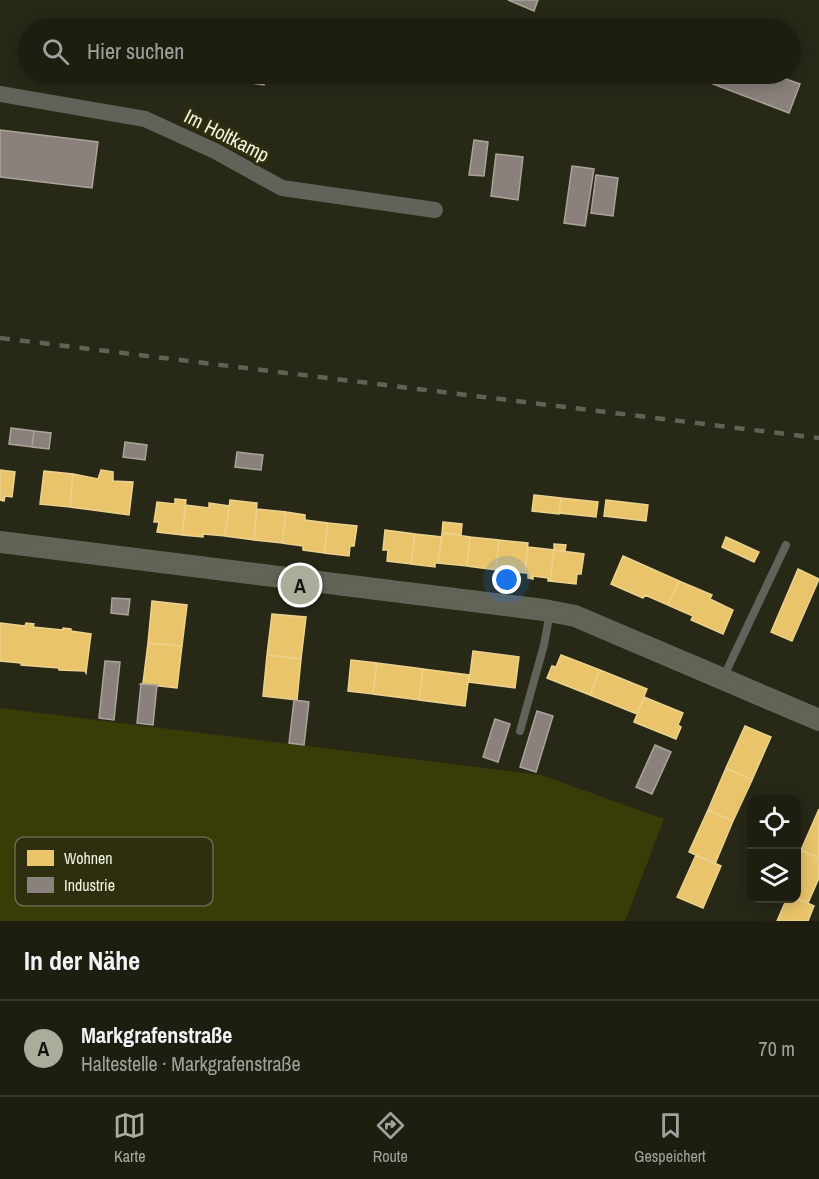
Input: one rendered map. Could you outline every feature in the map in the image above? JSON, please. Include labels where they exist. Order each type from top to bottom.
[{"type":"street","name":"Im Holtkamp","points":[[0,94],[145,119],[215,151],[282,188],[435,210]]},
{"type":"street","points":[[0,542],[575,616],[819,720]]},
{"type":"lane","points":[[723,679],[786,545]]},
{"type":"lane","points":[[520,732],[544,645],[550,611]]},
{"type":"shaded area","points":[[0,708],[541,775],[664,819],[625,921],[0,921]]},
{"type":"building: Wohnen","points":[[0,470],[15,472],[12,497],[5,496],[4,501],[0,500]]},
{"type":"building: Wohnen","points":[[101,470],[113,472],[113,481],[133,482],[129,515],[70,507],[73,474],[98,479]]},
{"type":"building: Wohnen","points":[[44,471],[73,474],[70,507],[40,504]]},
{"type":"building: Wohnen","points":[[534,495],[561,498],[559,514],[532,511]]},
{"type":"building: Wohnen","points":[[561,498],[598,502],[596,517],[559,513]]},
{"type":"building: Wohnen","points":[[175,499],[186,500],[182,535],[157,532],[159,522],[154,522],[157,502],[175,504]]},
{"type":"building: Wohnen","points":[[230,500],[257,503],[254,540],[225,536]]},
{"type":"building: Wohnen","points":[[606,500],[648,505],[646,521],[604,516]]},
{"type":"building: Wohnen","points":[[209,503],[229,506],[225,536],[182,535],[186,505],[209,508]]},
{"type":"building: Wohnen","points":[[257,509],[286,512],[282,543],[254,540]]},
{"type":"building: Wohnen","points":[[286,512],[305,515],[305,520],[328,523],[324,553],[303,550],[303,546],[282,543]]},
{"type":"building: Wohnen","points":[[443,522],[462,524],[461,535],[442,533]]},
{"type":"building: Wohnen","points":[[328,523],[357,526],[354,546],[350,546],[349,556],[324,553]]},
{"type":"building: Wohnen","points":[[385,530],[415,534],[411,564],[387,561],[388,550],[383,550]]},
{"type":"building: Wohnen","points":[[442,533],[470,537],[467,566],[438,563]]},
{"type":"building: Wohnen","points":[[415,534],[442,537],[438,563],[435,563],[435,567],[411,564]]},
{"type":"building: Wohnen","points":[[470,537],[499,540],[496,570],[467,566]]},
{"type":"building: Wohnen","points":[[726,537],[759,552],[754,562],[722,547]]},
{"type":"building: Wohnen","points":[[499,540],[528,543],[525,573],[496,570]]},
{"type":"building: Wohnen","points":[[554,544],[566,545],[565,551],[554,550]]},
{"type":"building: Wohnen","points":[[528,547],[554,550],[550,581],[548,578],[533,576],[533,579],[528,578],[528,573],[525,573]]},
{"type":"building: Wohnen","points":[[554,550],[584,554],[581,574],[577,574],[576,584],[550,581]]},
{"type":"building: Wohnen","points":[[623,556],[679,581],[668,605],[645,595],[643,598],[611,584]]},
{"type":"building: Wohnen","points":[[798,569],[819,579],[792,641],[771,632]]},
{"type":"building: Wohnen","points":[[679,581],[712,595],[710,599],[733,610],[723,634],[691,620],[693,616],[668,605]]},
{"type":"building: Wohnen","points":[[152,601],[187,605],[182,646],[148,643]]},
{"type":"building: Wohnen","points":[[272,614],[306,617],[301,659],[267,655]]},
{"type":"building: Wohnen","points":[[0,623],[25,626],[26,623],[34,624],[33,627],[63,630],[63,628],[91,634],[86,673],[85,671],[59,670],[59,668],[0,661]]},
{"type":"building: Wohnen","points":[[148,643],[182,646],[177,688],[141,684],[143,683]]},
{"type":"building: Wohnen","points":[[473,651],[519,657],[515,688],[469,682]]},
{"type":"building: Wohnen","points":[[267,655],[301,659],[297,700],[263,696]]},
{"type":"building: Wohnen","points":[[561,655],[600,670],[590,695],[547,678],[552,666],[556,667]]},
{"type":"building: Wohnen","points":[[351,660],[377,663],[373,694],[348,691]]},
{"type":"building: Wohnen","points":[[377,663],[423,669],[419,700],[373,694]]},
{"type":"building: Wohnen","points":[[423,669],[469,675],[465,706],[419,700]]},
{"type":"building: Wohnen","points":[[600,670],[647,689],[637,714],[590,695]]},
{"type":"building: Wohnen","points":[[644,697],[683,713],[676,739],[634,722]]},
{"type":"building: Wohnen","points":[[745,726],[771,737],[752,780],[726,768]]},
{"type":"building: Wohnen","points":[[726,768],[752,780],[733,821],[708,810]]},
{"type":"building: Wohnen","points":[[819,809],[819,858],[801,850]]},
{"type":"building: Wohnen","points":[[708,810],[733,821],[715,864],[689,852]]},
{"type":"building: Wohnen","points":[[801,850],[819,858],[819,878],[808,903],[801,900]]},
{"type":"building: Wohnen","points":[[696,855],[721,866],[703,908],[677,897]]},
{"type":"building: Wohnen","points":[[801,900],[814,906],[808,921],[777,921],[785,903],[801,903]]},
{"type":"building: Industrie","points":[[508,0],[538,0],[534,11]]},
{"type":"building: Industrie","points":[[713,84],[800,84],[789,113]]},
{"type":"building: Industrie","points":[[0,130],[98,142],[92,188],[0,177]]},
{"type":"building: Industrie","points":[[474,140],[488,142],[484,176],[469,175]]},
{"type":"building: Industrie","points":[[496,154],[523,157],[518,200],[491,196]]},
{"type":"building: Industrie","points":[[572,166],[594,169],[585,226],[564,223]]},
{"type":"building: Industrie","points":[[596,175],[618,178],[613,216],[591,213]]},
{"type":"building: Industrie","points":[[11,428],[34,431],[32,447],[9,444]]},
{"type":"building: Industrie","points":[[34,431],[51,433],[49,449],[32,447]]},
{"type":"building: Industrie","points":[[125,442],[147,445],[145,460],[123,457]]},
{"type":"building: Industrie","points":[[237,452],[263,455],[261,470],[235,467]]},
{"type":"building: Industrie","points":[[112,598],[130,599],[128,615],[111,613]]},
{"type":"building: Industrie","points":[[105,661],[120,662],[114,720],[99,718]]},
{"type":"building: Industrie","points":[[141,684],[157,685],[153,725],[137,723]]},
{"type":"building: Industrie","points":[[294,700],[309,702],[304,745],[289,743]]},
{"type":"building: Industrie","points":[[537,711],[553,716],[536,772],[520,767]]},
{"type":"building: Industrie","points":[[495,719],[510,724],[498,762],[483,757]]},
{"type":"building: Industrie","points":[[655,745],[671,752],[652,794],[636,787]]},
{"type":"tram line","points":[[0,536],[543,602],[580,611],[819,715]]},
{"type":"tram line","points":[[0,547],[549,618],[577,624],[819,727]]},
{"type":"railway","points":[[0,338],[819,438]]},
{"type":"place","name":"Markgrafenstraße","points":[[300,585]]}]
